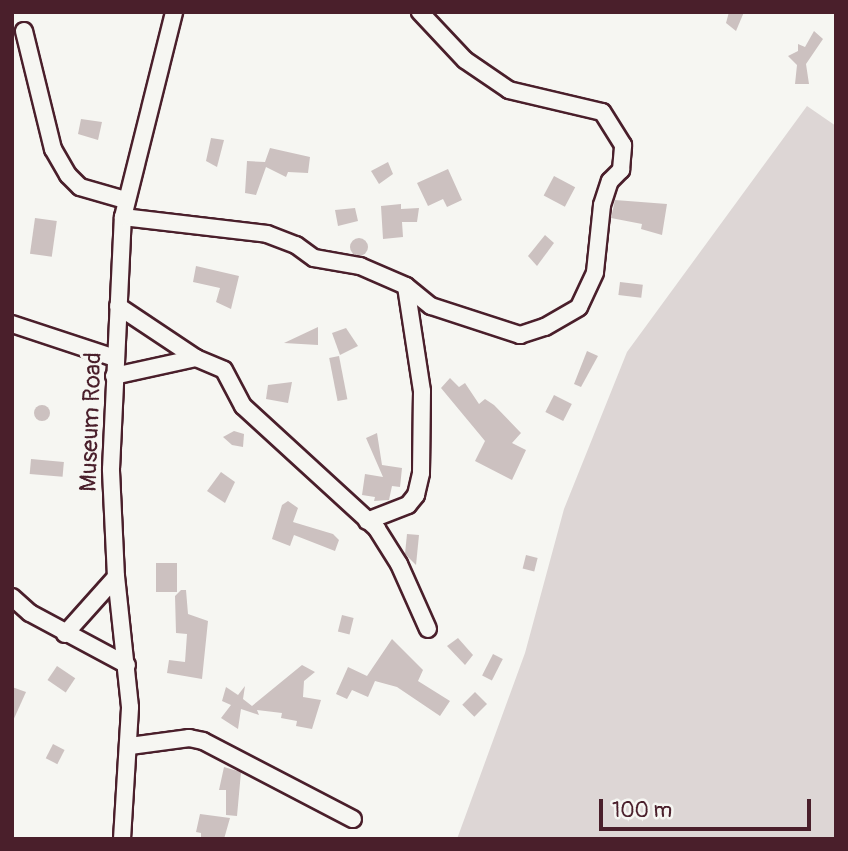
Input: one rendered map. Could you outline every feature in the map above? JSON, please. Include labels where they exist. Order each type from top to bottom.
[{"type":"street","name":"Museum Road","points":[[122,839],[130,746],[127,666],[116,577],[111,469],[124,209],[174,12]]},
{"type":"street","points":[[24,31],[49,137],[68,176],[80,187],[124,209],[267,234],[296,245],[314,258],[360,266],[406,286],[431,306],[520,335],[545,327],[579,307],[595,272],[602,205],[610,181],[621,170],[623,145],[602,112],[509,90],[465,60],[420,12]]},
{"type":"street","points":[[367,521],[408,505],[416,495],[421,473],[422,391],[406,286]]},
{"type":"street","points":[[118,306],[196,358],[224,370],[243,406],[367,521],[399,564],[428,629]]},
{"type":"street","points":[[12,324],[116,358]]},
{"type":"street","points":[[114,376],[196,358]]},
{"type":"street","points":[[65,634],[116,577]]},
{"type":"street","points":[[12,597],[65,634],[127,666]]},
{"type":"street","points":[[130,746],[189,738],[203,741],[353,819]]},
{"type":"shaded area","points":[[807,106],[836,126],[836,839],[457,839],[525,653],[564,509],[627,352]]},
{"type":"building","points":[[729,12],[744,12],[736,31],[726,23]]},
{"type":"building","points":[[814,31],[823,39],[806,64],[809,84],[795,84],[797,65],[788,56],[798,51],[798,44],[805,47]]},
{"type":"building","points":[[81,119],[102,122],[98,140],[78,134]]},
{"type":"building","points":[[211,138],[224,140],[217,167],[206,161]]},
{"type":"building","points":[[270,148],[310,157],[308,173],[288,172],[286,177],[266,167],[256,195],[245,193],[247,161],[265,162]]},
{"type":"building","points":[[388,162],[393,174],[379,184],[371,171]]},
{"type":"building","points":[[448,169],[462,200],[447,207],[443,199],[428,206],[417,183]]},
{"type":"building","points":[[554,176],[575,187],[565,207],[544,195]]},
{"type":"building","points":[[615,200],[667,204],[662,235],[641,229],[642,224],[611,218]]},
{"type":"building","points":[[401,204],[401,209],[419,208],[417,222],[402,222],[403,237],[383,239],[381,206]]},
{"type":"building","points":[[355,208],[358,221],[338,226],[335,210]]},
{"type":"building","points":[[35,218],[57,221],[52,257],[30,254]]},
{"type":"building","points":[[545,235],[554,243],[537,266],[528,256]]},
{"type":"building","points":[[355,238],[363,238],[368,247],[366,254],[355,256],[350,251],[350,243]]},
{"type":"building","points":[[196,266],[239,276],[231,309],[216,302],[220,288],[193,282]]},
{"type":"building","points":[[620,282],[643,285],[641,298],[618,295]]},
{"type":"building","points":[[318,327],[318,345],[284,343]]},
{"type":"building","points":[[346,328],[358,346],[340,355],[332,333]]},
{"type":"building","points":[[587,351],[598,356],[581,387],[574,384]]},
{"type":"building","points":[[339,356],[347,399],[338,401],[329,358]]},
{"type":"building","points":[[450,378],[459,387],[465,383],[479,404],[485,399],[494,405],[521,433],[512,443],[526,450],[512,480],[475,461],[485,441],[441,388]]},
{"type":"building","points":[[292,382],[288,403],[266,399],[268,385]]},
{"type":"building","points":[[554,395],[572,404],[563,421],[545,412]]},
{"type":"building","points":[[42,405],[48,407],[48,419],[42,421],[36,419],[34,413],[36,407]]},
{"type":"building","points":[[234,431],[244,434],[243,447],[232,445],[223,437]]},
{"type":"building","points":[[377,433],[382,465],[402,468],[400,487],[392,486],[389,500],[374,501],[375,497],[362,495],[365,474],[383,477],[366,438]]},
{"type":"building","points":[[31,459],[64,462],[63,477],[30,474]]},
{"type":"building","points":[[221,472],[235,482],[225,503],[207,491]]},
{"type":"building","points":[[288,501],[298,508],[293,522],[333,534],[339,540],[335,551],[294,535],[290,546],[272,539],[282,505]]},
{"type":"building","points":[[407,534],[419,535],[416,565],[405,554]]},
{"type":"building","points":[[526,555],[538,558],[534,571],[523,569]]},
{"type":"building","points":[[156,563],[177,563],[177,592],[156,592]]},
{"type":"building","points":[[181,590],[186,590],[188,614],[208,621],[202,679],[167,673],[169,660],[185,662],[187,634],[176,633],[175,596]]},
{"type":"building","points":[[342,615],[354,618],[350,634],[338,631]]},
{"type":"building","points":[[458,638],[473,655],[465,665],[447,646]]},
{"type":"building","points":[[392,639],[423,670],[418,681],[450,701],[440,716],[397,687],[375,681],[368,697],[352,690],[347,699],[336,694],[348,667],[367,676]]},
{"type":"building","points":[[493,654],[503,659],[492,680],[482,675]]},
{"type":"building","points":[[302,665],[315,672],[304,681],[303,697],[321,700],[312,729],[296,726],[297,721],[281,718],[282,713],[257,710],[259,715],[241,709],[238,729],[221,718],[231,705],[222,701],[226,687],[238,695],[245,686],[243,699],[252,706]]},
{"type":"building","points":[[57,666],[75,678],[66,692],[47,680]]},
{"type":"building","points":[[12,687],[26,692],[12,723]]},
{"type":"building","points":[[475,692],[487,704],[474,717],[462,705]]},
{"type":"building","points":[[53,744],[65,750],[57,764],[46,758]]},
{"type":"building","points":[[224,767],[241,772],[237,816],[226,815],[226,790],[219,790]]},
{"type":"building","points":[[200,814],[230,818],[224,839],[201,839],[201,833],[196,832]]}]
